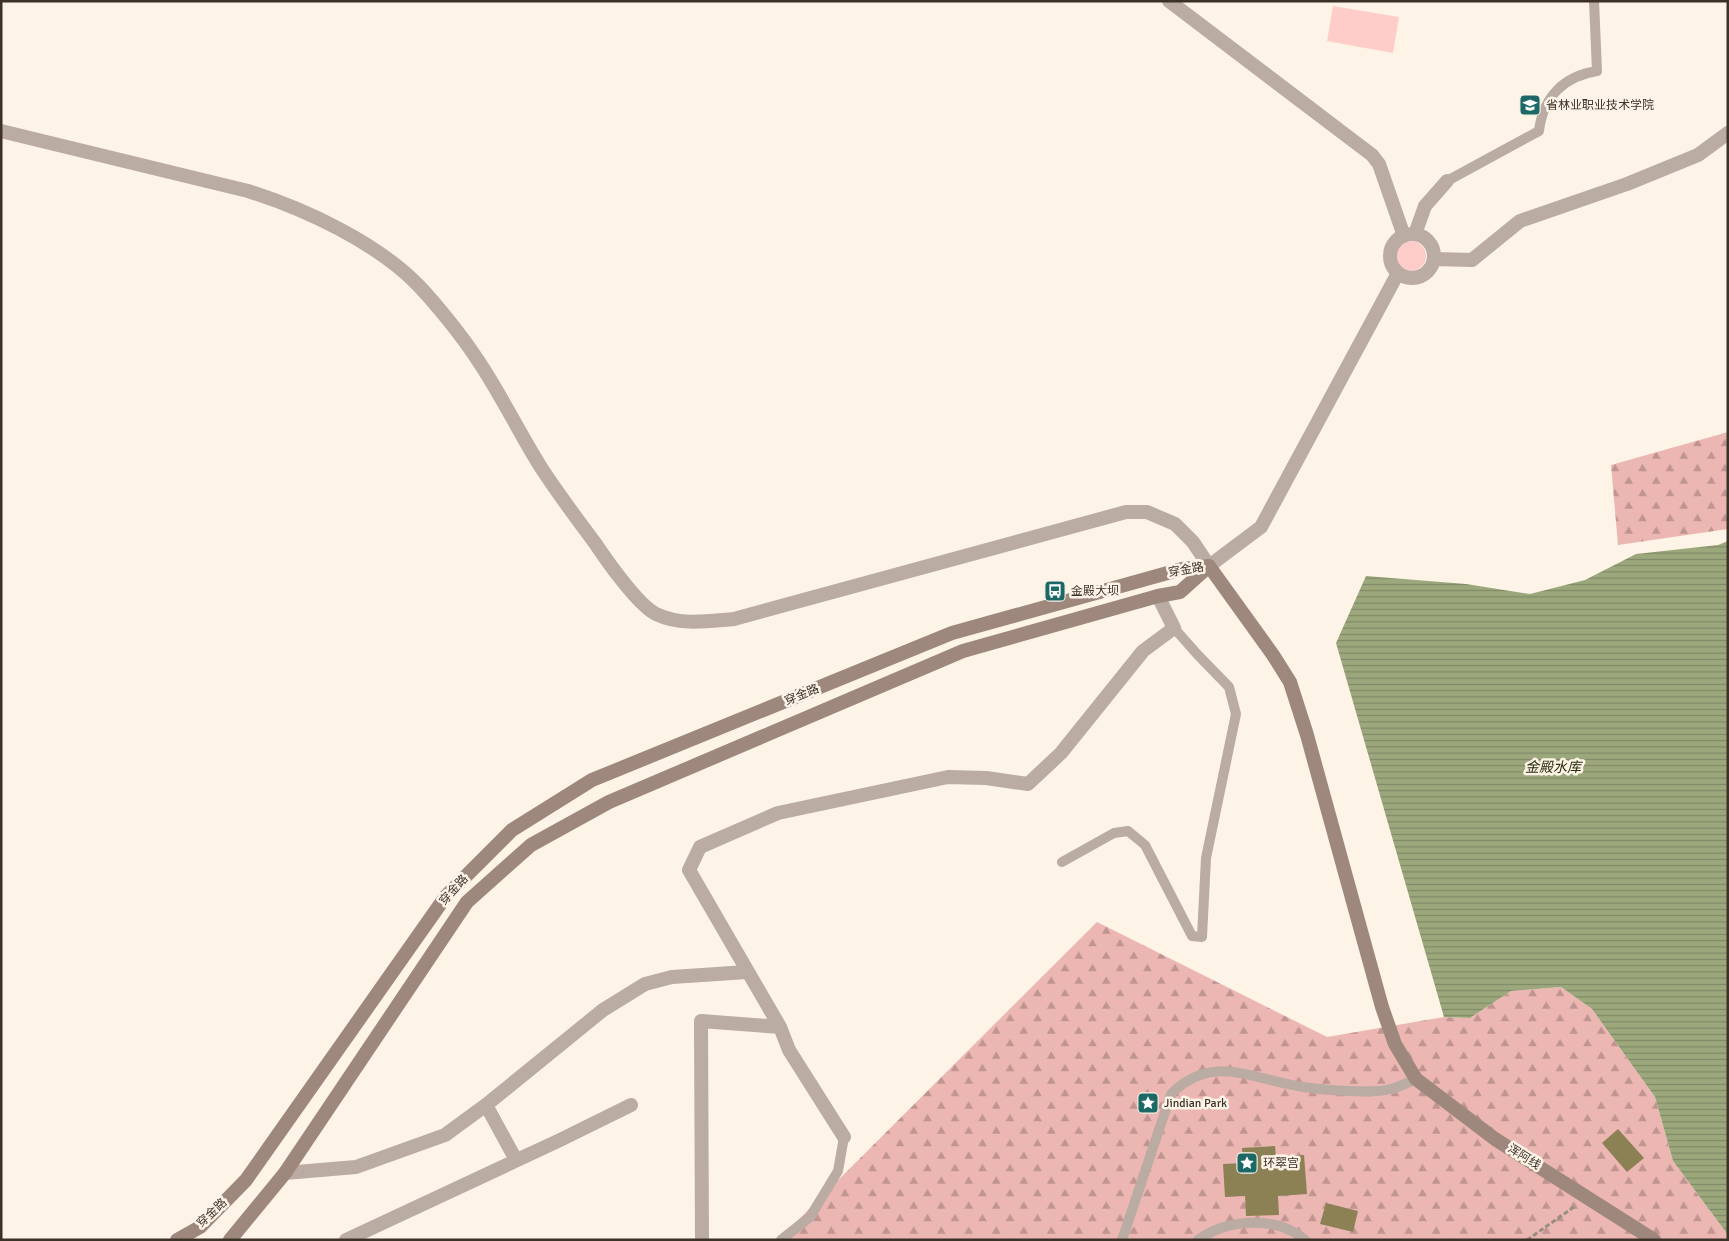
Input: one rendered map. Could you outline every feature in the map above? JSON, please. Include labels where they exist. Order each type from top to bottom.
[{"type":"main road","name":"穿金路","points":[[230,1240],[285,1173],[466,902],[531,845],[609,802],[963,651],[1158,596],[1180,592],[1209,566]]},
{"type":"main road","name":"穿金路","points":[[177,1240],[200,1227],[246,1180],[446,896],[512,830],[592,780],[952,633],[1182,569],[1209,566]]},
{"type":"main road","name":"浑阿线","points":[[1209,566],[1273,655],[1290,682],[1307,735],[1382,1007],[1395,1044],[1416,1079],[1495,1139],[1654,1240]]},
{"type":"street","points":[[1169,1],[1372,155],[1379,164],[1409,235]]},
{"type":"street","points":[[1,131],[271,198],[366,244],[417,285],[477,358],[543,470],[611,566],[634,594],[654,613],[668,619],[698,622],[734,619],[1126,512],[1147,512],[1175,524],[1193,542],[1209,566],[1261,527],[1398,273]]},
{"type":"street","points":[[1434,259],[1472,260],[1520,221],[1628,184],[1698,156],[1728,133]]},
{"type":"street","points":[[1409,235],[1425,206],[1447,181]]},
{"type":"street","points":[[1409,235],[1422,236],[1429,241],[1433,248],[1434,259],[1429,270],[1424,275],[1408,278],[1398,273],[1391,264],[1391,249],[1394,242],[1409,235]]},
{"type":"street","points":[[844,1137],[789,1050],[780,1027],[689,870],[700,847],[778,812],[948,777],[986,778],[1028,784],[1061,753],[1143,650],[1174,628],[1158,596]]},
{"type":"street","points":[[285,1173],[356,1167],[445,1135],[603,1010],[645,984],[672,977],[747,972]]},
{"type":"street","points":[[702,1240],[701,1021],[780,1027]]},
{"type":"street","points":[[486,1104],[516,1160]]},
{"type":"street","points":[[346,1240],[631,1105]]},
{"type":"lane","points":[[1447,181],[1539,130],[1544,109],[1556,90],[1575,77],[1597,71],[1594,1]]},
{"type":"lane","points":[[1062,862],[1114,833],[1128,831],[1145,845],[1192,936],[1202,937],[1206,858],[1236,714],[1229,686],[1174,628]]},
{"type":"lane","points":[[1122,1240],[1170,1094],[1182,1082],[1199,1074],[1218,1071],[1235,1072],[1303,1087],[1359,1091],[1390,1089],[1416,1079]]},
{"type":"lane","points":[[781,1240],[810,1217],[838,1171],[844,1137]]},
{"type":"lane","points":[[1198,1240],[1207,1233],[1221,1227],[1238,1223],[1273,1225],[1290,1230],[1305,1240]]},
{"type":"path","points":[[1528,1240],[1588,1197]]},
{"type":"shaded area","points":[[1333,6],[1399,17],[1393,53],[1327,41]]},
{"type":"shaded area","points":[[1411,241],[1422,245],[1426,256],[1422,267],[1411,271],[1400,267],[1396,256],[1400,245]]},
{"type":"green space","points":[[1728,432],[1728,529],[1618,545],[1611,465]]},
{"type":"green space","name":"Jindian Park","points":[[1097,922],[1327,1037],[1444,1017],[1470,1018],[1511,991],[1561,987],[1592,1009],[1655,1097],[1673,1161],[1728,1235],[1728,1240],[778,1240]]},
{"type":"water","name":"金殿水库","points":[[1728,541],[1728,1235],[1673,1161],[1655,1097],[1592,1009],[1561,987],[1511,991],[1470,1018],[1444,1017],[1336,643],[1366,576],[1466,584],[1530,594],[1585,580],[1636,554],[1718,545]]},
{"type":"building","points":[[1618,1129],[1644,1158],[1627,1172],[1602,1143]]},
{"type":"building","points":[[1275,1146],[1276,1157],[1304,1155],[1307,1194],[1278,1196],[1279,1215],[1246,1216],[1245,1196],[1225,1197],[1223,1164],[1243,1163],[1242,1148]]},
{"type":"building","points":[[1326,1203],[1358,1211],[1353,1232],[1320,1224]]},
{"type":"place","name":"省林业职业技术学院","points":[[1530,105]]},
{"type":"place","name":"金殿大坝","points":[[1055,591]]},
{"type":"place","name":"Jindian Park","points":[[1148,1103]]},
{"type":"place","name":"环翠宫","points":[[1247,1163]]}]
